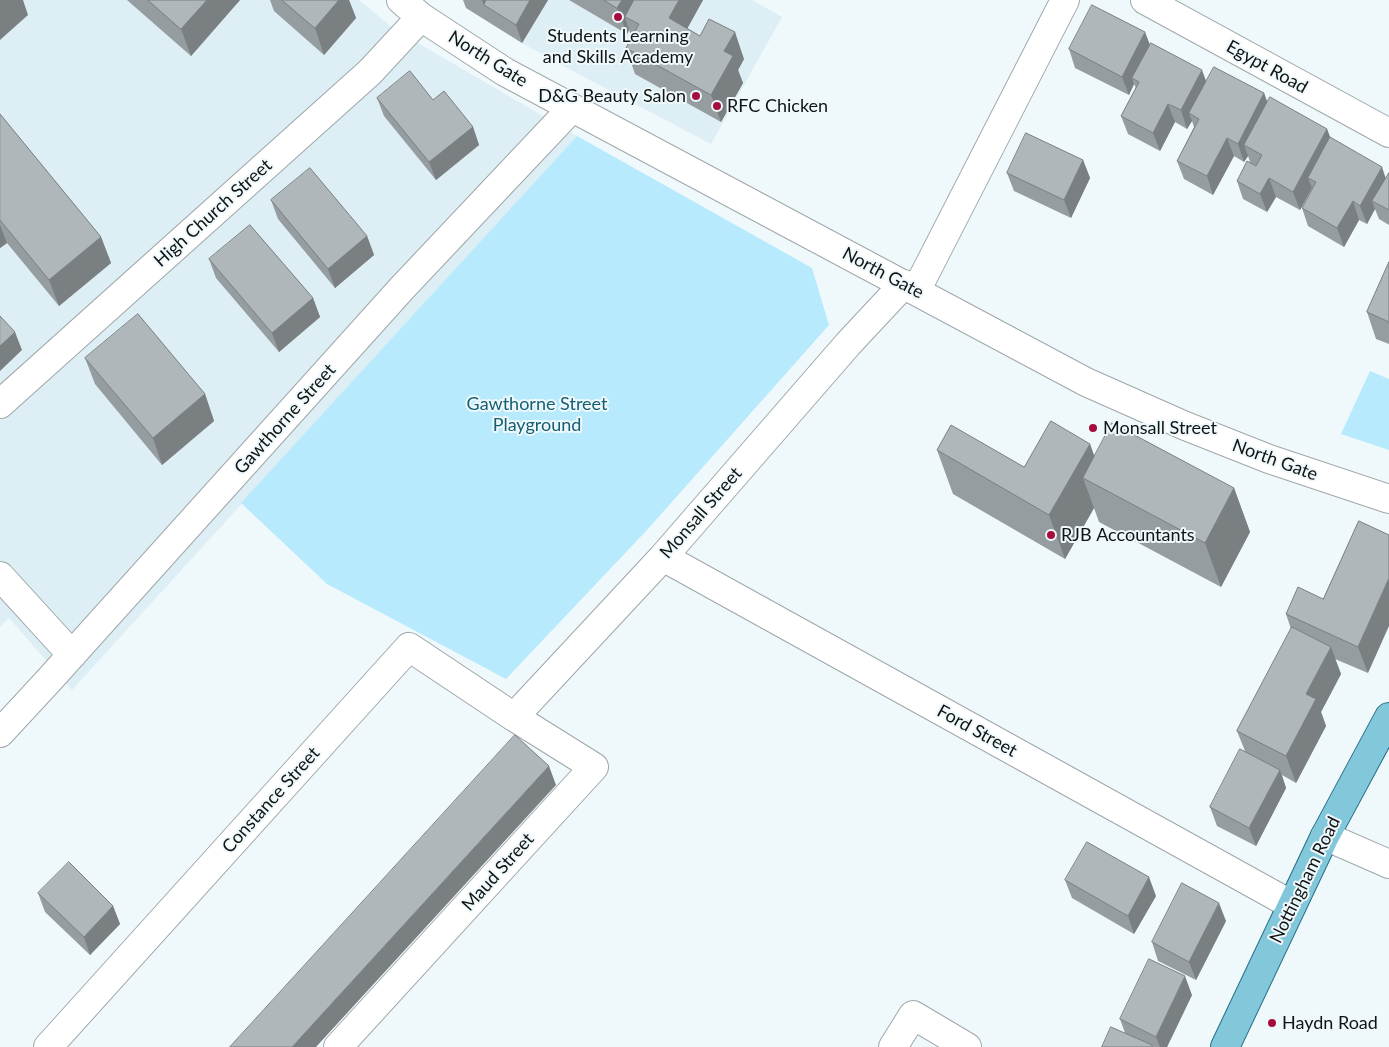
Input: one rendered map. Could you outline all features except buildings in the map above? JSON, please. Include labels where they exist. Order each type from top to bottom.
[{"type":"main road","name":"Nottingham Road","points":[[1225,1047],[1325,836],[1389,717]]},
{"type":"street","name":"North Gate","points":[[401,0],[421,17],[505,72],[1086,382],[1183,425],[1269,459],[1389,498]]},
{"type":"street","name":"Monsall Street","points":[[514,717],[663,557],[848,344],[910,287],[1065,0]]},
{"type":"street","name":"Egypt Road","points":[[1145,0],[1389,133]]},
{"type":"street","name":"High Church Street","points":[[0,404],[370,72],[421,17]]},
{"type":"street","name":"Gawthorne Street","points":[[0,733],[403,288],[572,108]]},
{"type":"street","name":"Ford Street","points":[[663,557],[1292,905]]},
{"type":"street","points":[[0,576],[72,655]]},
{"type":"street","name":"Constance Street","points":[[48,1047],[409,647],[514,717]]},
{"type":"street","name":"Maud Street","points":[[338,1047],[594,767],[514,717]]},
{"type":"street","points":[[1325,836],[1389,864]]},
{"type":"street","points":[[893,1047],[913,1014],[968,1047]]},
{"type":"shaded area","points":[[0,0],[359,0],[394,29],[577,136],[72,690],[9,618],[0,627]]},
{"type":"shaded area","points":[[504,0],[752,0],[782,17],[711,144],[582,76],[490,23]]},
{"type":"green space","name":"Gawthorne Street Playground","points":[[577,136],[812,268],[829,325],[647,530],[506,679],[327,584],[241,503]]},
{"type":"green space","points":[[1370,371],[1389,379],[1389,450],[1341,434]]},
{"type":"place","name":"Students Learning and Skills Academy","points":[[618,17]]},
{"type":"place","name":"D&G Beauty Salon","points":[[696,96]]},
{"type":"place","name":"RFC Chicken","points":[[717,106]]},
{"type":"place","name":"Monsall Street","points":[[1093,428]]},
{"type":"place","name":"RJB Accountants","points":[[1051,535]]},
{"type":"place","name":"Haydn Road","points":[[1272,1023]]}]
